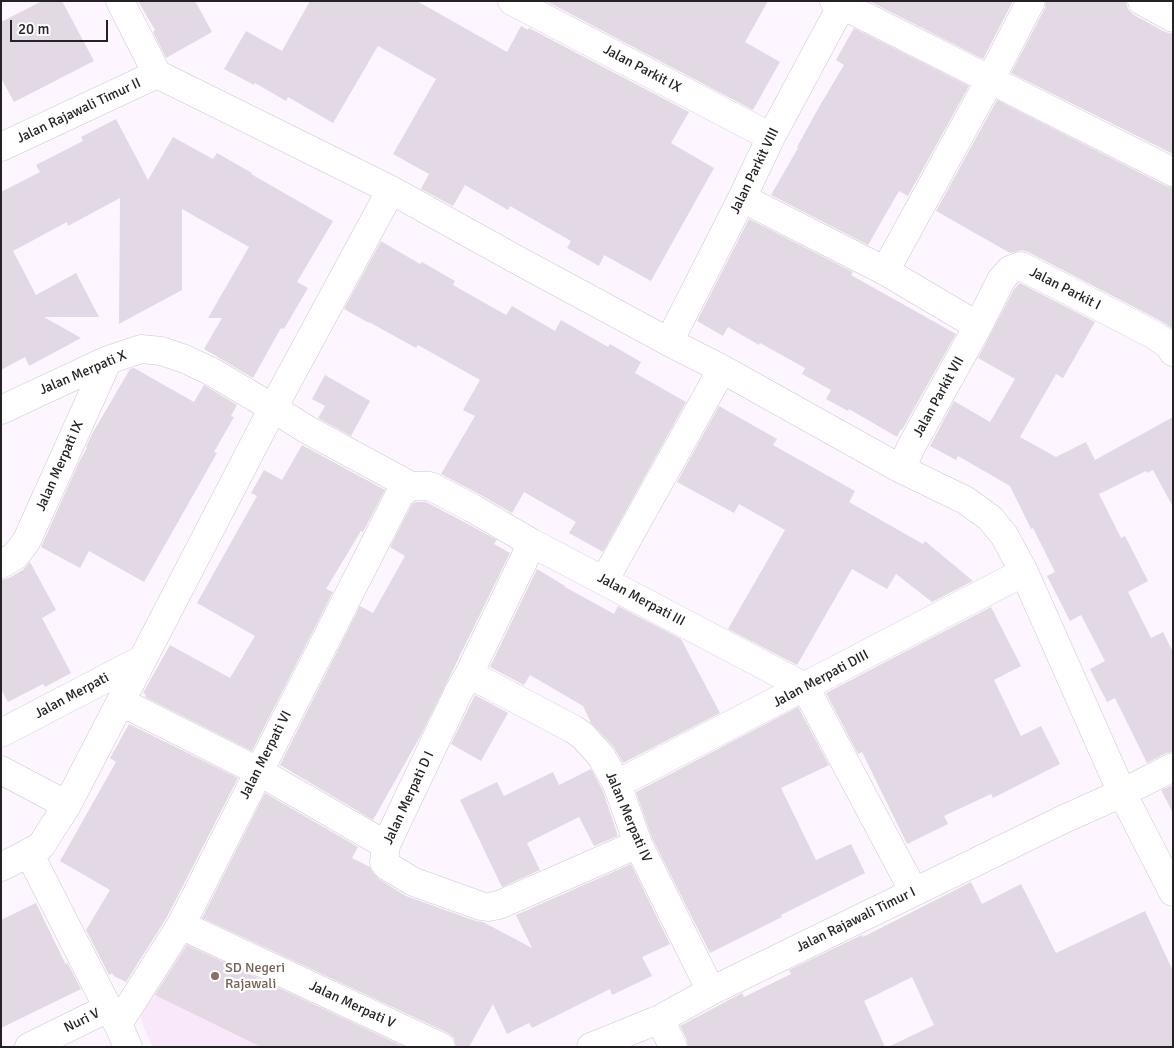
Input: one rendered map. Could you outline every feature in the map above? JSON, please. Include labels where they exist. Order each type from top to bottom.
[{"type":"street","points":[[120,1],[157,74],[391,190],[722,369],[901,469],[966,500],[990,518],[1004,535],[1024,572],[1122,793],[1173,892]]},
{"type":"street","name":"Jalan Parkit IX","points":[[512,1],[771,137]]},
{"type":"street","points":[[885,271],[990,80],[1030,1]]},
{"type":"street","points":[[1142,1],[1173,18]]},
{"type":"street","points":[[840,3],[1173,172]]},
{"type":"street","name":"Jalan Parkit VIII","points":[[669,342],[840,3]]},
{"type":"street","name":"Jalan Rajawali Timur II","points":[[1,147],[157,74]]},
{"type":"street","points":[[1,867],[41,846],[67,806],[273,408],[391,190]]},
{"type":"street","points":[[742,198],[885,271],[978,326]]},
{"type":"street","name":"Jalan Parkit I","points":[[978,326],[1001,280],[1010,270],[1021,266],[1154,335],[1169,345],[1173,352]]},
{"type":"street","name":"Jalan Parkit VII","points":[[901,469],[911,447],[978,326]]},
{"type":"street","name":"Jalan Merpati X","points":[[1,410],[108,360],[141,349],[161,351],[185,359],[212,372],[273,408]]},
{"type":"street","name":"Jalan Merpati IX","points":[[1,564],[15,556],[26,542],[108,360]]},
{"type":"street","points":[[604,581],[722,369]]},
{"type":"street","name":"Jalan Merpati III","points":[[273,408],[306,429],[411,486],[430,486],[532,543],[804,687]]},
{"type":"street","name":"Jalan Merpati VI","points":[[118,1026],[181,925],[400,494],[411,486]]},
{"type":"street","name":"Jalan Merpati D I","points":[[532,543],[386,845],[384,862],[390,868],[414,882],[488,907],[499,905],[638,844]]},
{"type":"street","name":"Jalan Merpati DIII","points":[[617,784],[1024,572]]},
{"type":"street","name":"Jalan Merpati","points":[[1,733],[143,659]]},
{"type":"street","name":"Jalan Merpati IV","points":[[469,674],[573,729],[583,736],[600,756],[617,784],[638,844],[712,991]]},
{"type":"street","points":[[804,687],[914,892]]},
{"type":"street","points":[[120,702],[258,771],[386,845]]},
{"type":"street","name":"Jalan Rajawali Timur I","points":[[591,1047],[660,1019],[712,991],[1173,767]]},
{"type":"street","points":[[1,770],[67,806]]},
{"type":"street","points":[[29,853],[118,1026]]},
{"type":"street","name":"Jalan Merpati V","points":[[181,925],[441,1047]]},
{"type":"street","points":[[660,1019],[673,1047]]},
{"type":"street","name":"Nuri V","points":[[29,1047],[118,1026]]},
{"type":"shaded area","name":"SD Negeri Rajawali","points":[[187,936],[415,1047],[153,1047],[142,1024],[141,1015]]},
{"type":"building","points":[[42,1],[62,1],[94,61],[14,102],[1,78],[1,22]]},
{"type":"building","points":[[138,1],[195,1],[212,32],[166,58],[153,32],[155,30]]},
{"type":"building","points":[[310,1],[417,1],[507,52],[521,26],[528,30],[529,28],[689,112],[671,143],[714,168],[651,281],[604,255],[599,266],[567,248],[571,241],[510,206],[508,210],[465,185],[453,206],[421,189],[429,174],[393,154],[436,79],[378,46],[333,123],[288,97],[286,101],[255,83],[254,85],[224,69],[246,31],[282,51]]},
{"type":"building","points":[[546,1],[768,1],[745,42],[780,62],[753,110]]},
{"type":"building","points":[[869,1],[1013,1],[983,59]]},
{"type":"building","points":[[1046,1],[1126,1],[1128,9],[1134,15],[1165,32],[1173,34],[1173,154],[1011,73],[1045,8]]},
{"type":"building","points":[[854,28],[969,86],[908,196],[899,191],[868,245],[771,195],[844,65],[836,60]]},
{"type":"building","points":[[997,100],[1166,186],[1173,187],[1173,329],[1028,252],[1022,250],[1010,253],[936,211]]},
{"type":"building","points":[[116,119],[148,180],[173,137],[213,159],[217,153],[333,221],[297,282],[308,288],[284,329],[281,328],[253,378],[204,349],[222,318],[208,318],[249,247],[182,209],[182,290],[119,324],[120,198],[68,226],[67,222],[13,251],[36,295],[76,273],[99,317],[44,317],[81,338],[29,366],[25,357],[1,370],[1,192],[40,172],[36,165],[83,141],[81,137]]},
{"type":"building","points":[[749,219],[853,272],[851,275],[956,334],[897,437],[849,409],[848,411],[826,399],[831,390],[802,374],[805,368],[728,327],[723,336],[697,321]]},
{"type":"building","points":[[381,241],[420,264],[422,262],[455,281],[453,285],[506,315],[512,306],[555,331],[561,320],[608,347],[610,344],[641,362],[635,373],[686,402],[603,552],[569,533],[576,522],[524,492],[512,513],[441,474],[475,416],[463,410],[480,380],[418,345],[416,348],[344,309]]},
{"type":"building","points":[[1020,283],[1095,322],[1063,378],[1056,374],[1020,437],[1056,457],[1086,442],[1095,460],[1173,417],[1173,507],[1153,470],[1147,473],[1146,471],[1099,494],[1121,538],[1125,536],[1148,581],[1128,592],[1151,638],[1163,632],[1173,652],[1173,752],[1166,753],[1147,763],[1115,698],[1107,702],[1090,669],[1105,661],[1081,615],[1070,621],[1047,576],[1055,572],[1010,486],[958,456],[956,460],[930,446],[954,401],[990,422],[1015,379],[978,358],[1014,289]]},
{"type":"building","points":[[134,368],[194,402],[204,385],[237,405],[231,416],[234,417],[214,452],[217,453],[144,582],[89,551],[80,568],[41,547],[92,434],[130,369]]},
{"type":"building","points":[[325,375],[370,401],[351,436],[318,418],[325,406],[312,399]]},
{"type":"building","points":[[719,406],[777,439],[773,445],[855,491],[849,502],[923,544],[925,541],[973,581],[932,602],[896,574],[887,589],[852,569],[797,665],[728,629],[785,530],[739,504],[734,513],[677,482]]},
{"type":"building","points":[[302,445],[385,490],[363,532],[361,531],[326,589],[333,592],[252,751],[145,697],[146,695],[143,693],[170,645],[230,678],[255,636],[197,603],[257,496],[251,493],[264,470],[282,480]]},
{"type":"building","points":[[426,502],[464,522],[497,540],[494,544],[510,553],[421,735],[373,820],[280,765],[360,606],[373,613],[405,556],[390,547],[412,504]]},
{"type":"building","points":[[30,562],[56,610],[42,618],[71,673],[45,687],[43,684],[8,702],[1,689],[1,580],[23,570]]},
{"type":"building","points":[[537,569],[614,614],[618,606],[681,639],[720,713],[623,763],[613,746],[591,723],[583,706],[530,675],[524,685],[490,667]]},
{"type":"building","points":[[991,607],[1021,666],[994,680],[1021,736],[1041,726],[1060,764],[993,798],[991,794],[944,816],[948,824],[907,844],[862,752],[858,754],[826,693]]},
{"type":"building","points":[[475,695],[508,713],[481,761],[451,744]]},
{"type":"building","points":[[798,707],[829,765],[781,788],[816,860],[851,844],[865,873],[710,953],[652,838],[636,792]]},
{"type":"building","points":[[129,724],[238,778],[167,917],[126,982],[112,973],[109,975],[86,930],[110,890],[60,861],[116,762],[110,758]]},
{"type":"building","points":[[591,769],[603,791],[618,836],[594,846],[579,817],[527,843],[540,870],[502,887],[460,800],[497,782],[504,796],[553,772],[559,785]]},
{"type":"building","points":[[1173,785],[1173,813],[1161,790]]},
{"type":"building","points":[[265,793],[358,847],[352,858],[370,867],[379,879],[406,896],[483,922],[532,948],[516,915],[631,864],[670,944],[642,957],[652,976],[612,995],[610,989],[532,1028],[529,1023],[507,1034],[493,1004],[469,1047],[456,1047],[454,1038],[448,1033],[202,918]]},
{"type":"building","points":[[971,882],[982,904],[1021,884],[1056,953],[1145,911],[1173,971],[1173,1047],[888,1047],[934,1025],[912,977],[864,1001],[885,1047],[688,1047],[687,1040],[680,1026],[742,993],[744,997],[791,974],[789,970],[862,935],[863,937]]},
{"type":"building","points":[[36,903],[66,965],[67,962],[81,989],[1,1028],[1,920]]},
{"type":"building","name":"SD Negeri Rajawali","points":[[187,945],[403,1047],[261,1047],[155,995]]},
{"type":"place","name":"SD Negeri Rajawali","points":[[215,976]]}]
